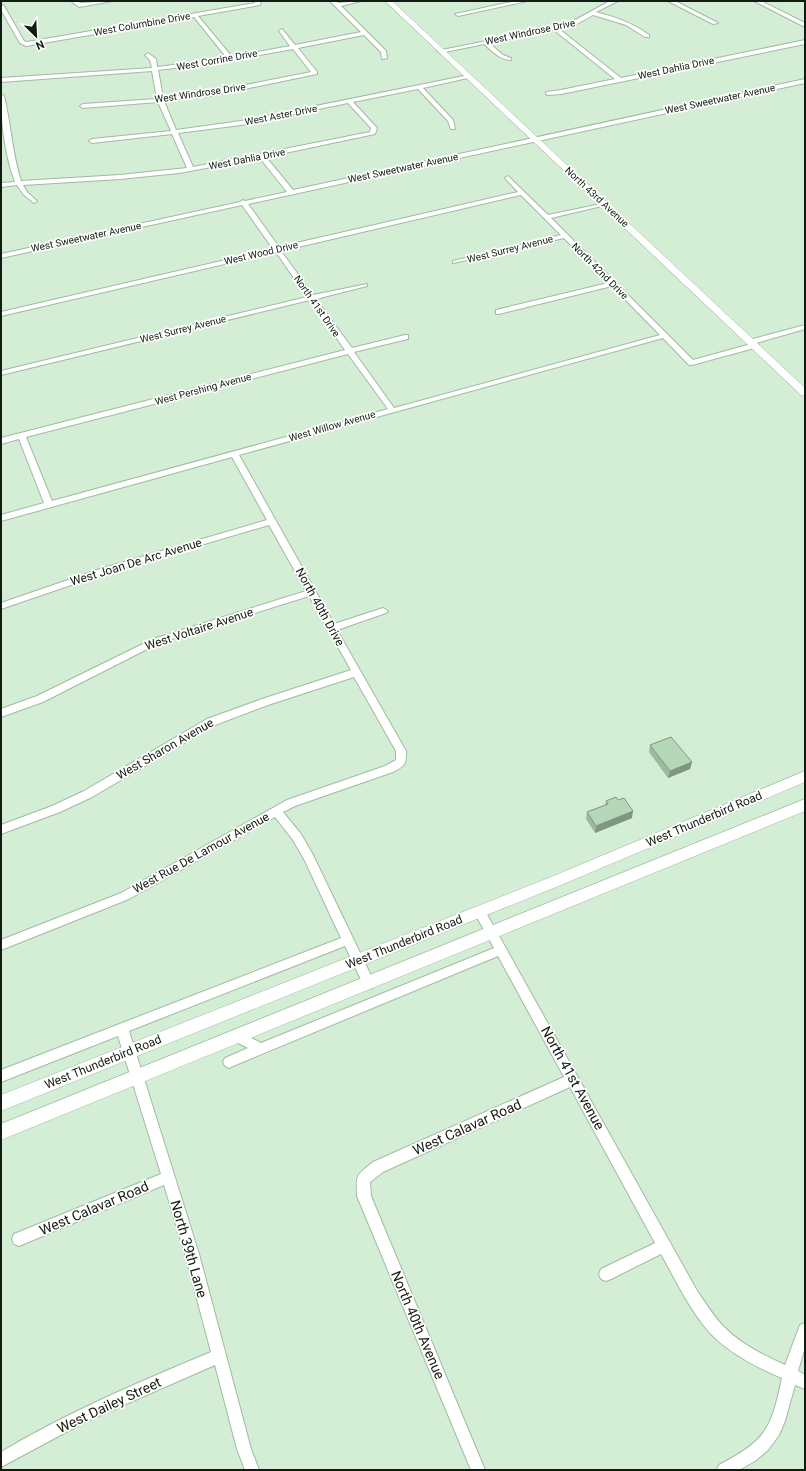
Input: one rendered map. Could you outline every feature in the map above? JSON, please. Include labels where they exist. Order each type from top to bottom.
[{"type":"main road","name":"North 43rd Avenue","points":[[388,1],[805,393]]},
{"type":"main road","name":"West Thunderbird Road","points":[[1,1103],[480,912],[805,776]]},
{"type":"main road","name":"West Thunderbird Road","points":[[1,1132],[492,934],[805,805]]},
{"type":"street","points":[[74,1],[79,5],[109,1]]},
{"type":"street","points":[[335,3],[358,1]]},
{"type":"street","points":[[458,14],[524,1]]},
{"type":"street","name":"West Windrose Drive","points":[[440,51],[556,29],[581,21],[605,5],[615,1]]},
{"type":"street","points":[[671,1],[678,6],[715,23]]},
{"type":"street","points":[[757,1],[805,25]]},
{"type":"street","name":"West Columbine Drive","points":[[1,6],[22,42],[26,44],[195,15],[258,2]]},
{"type":"street","points":[[763,4],[775,2]]},
{"type":"street","points":[[335,3],[384,52],[384,58]]},
{"type":"street","points":[[593,13],[622,21],[635,27],[647,36]]},
{"type":"street","points":[[195,15],[230,58]]},
{"type":"street","points":[[556,29],[620,80]]},
{"type":"street","points":[[282,31],[294,46]]},
{"type":"street","name":"West Corrine Drive","points":[[1,80],[68,72],[155,69],[230,58],[365,33]]},
{"type":"street","points":[[485,42],[501,56],[510,59]]},
{"type":"street","name":"West Dahlia Drive","points":[[548,93],[562,92],[805,42]]},
{"type":"street","name":"West Windrose Drive","points":[[83,106],[160,100],[210,94],[315,73],[294,46]]},
{"type":"street","points":[[148,55],[153,59],[160,100],[191,169]]},
{"type":"street","name":"West Aster Drive","points":[[92,141],[241,123],[469,77]]},
{"type":"street","name":"West Sweetwater Avenue","points":[[1,256],[243,202],[805,81]]},
{"type":"street","points":[[419,87],[452,121],[453,128]]},
{"type":"street","points":[[1,96],[2,112],[19,183],[25,195],[34,201]]},
{"type":"street","name":"West Dahlia Drive","points":[[1,185],[120,177],[191,169],[262,156],[373,132],[374,128],[349,101]]},
{"type":"street","points":[[1,146],[9,145]]},
{"type":"street","points":[[262,156],[290,192]]},
{"type":"street","points":[[120,177],[120,185]]},
{"type":"street","name":"North 42nd Drive","points":[[508,178],[692,363],[753,344]]},
{"type":"street","name":"West Wood Drive","points":[[1,314],[522,193]]},
{"type":"street","name":"North 41st Drive","points":[[243,202],[392,410]]},
{"type":"street","points":[[546,217],[604,204]]},
{"type":"street","name":"West Surrey Avenue","points":[[455,262],[565,236]]},
{"type":"street","points":[[499,312],[612,284]]},
{"type":"street","name":"West Surrey Avenue","points":[[1,374],[365,285]]},
{"type":"street","points":[[753,344],[805,327]]},
{"type":"street","name":"West Willow Avenue","points":[[1,518],[664,336]]},
{"type":"street","name":"West Pershing Avenue","points":[[1,441],[404,337]]},
{"type":"street","points":[[22,436],[49,505]]},
{"type":"street","name":"North 40th Drive","points":[[234,454],[313,592],[401,751],[401,762]]},
{"type":"street","name":"West Joan De Arc Avenue","points":[[1,606],[103,571],[272,521]]},
{"type":"street","name":"West Voltaire Avenue","points":[[1,713],[40,699],[156,642],[313,592]]},
{"type":"street","points":[[332,628],[383,611]]},
{"type":"street","name":"West Sharon Avenue","points":[[1,830],[56,809],[88,794],[211,722],[265,702],[357,672]]},
{"type":"street","name":"West Rue De Lamour Avenue","points":[[1,945],[124,896],[291,803],[389,769],[401,762]]},
{"type":"street","points":[[276,810],[297,837],[309,858],[369,984]]},
{"type":"street","name":"North 41st Avenue","points":[[480,912],[691,1294],[703,1312],[720,1333],[752,1356],[790,1375]]},
{"type":"street","name":"West Thunderbird Road","points":[[1,1076],[348,940]]},
{"type":"street","points":[[229,1062],[501,950]]},
{"type":"street","name":"North 39th Lane","points":[[122,1029],[192,1254],[244,1449],[252,1470]]},
{"type":"street","points":[[238,1037],[261,1049]]},
{"type":"street","name":"West Calavar Road","points":[[363,1179],[378,1167],[573,1079]]},
{"type":"street","name":"West Calavar Road","points":[[19,1239],[169,1177]]},
{"type":"street","name":"North 40th Avenue","points":[[363,1179],[364,1196],[478,1470]]},
{"type":"street","points":[[606,1274],[665,1246]]},
{"type":"street","points":[[724,1470],[752,1454],[763,1445],[772,1433],[781,1416],[790,1375],[805,1330]]},
{"type":"street","name":"West Dailey Street","points":[[1,1460],[22,1446],[83,1416],[219,1356]]},
{"type":"street","points":[[790,1375],[805,1382]]},
{"type":"building","points":[[671,737],[692,762],[670,771],[650,745]]},
{"type":"building","points":[[616,797],[618,800],[624,798],[633,811],[596,826],[587,812],[608,804],[606,801]]}]
